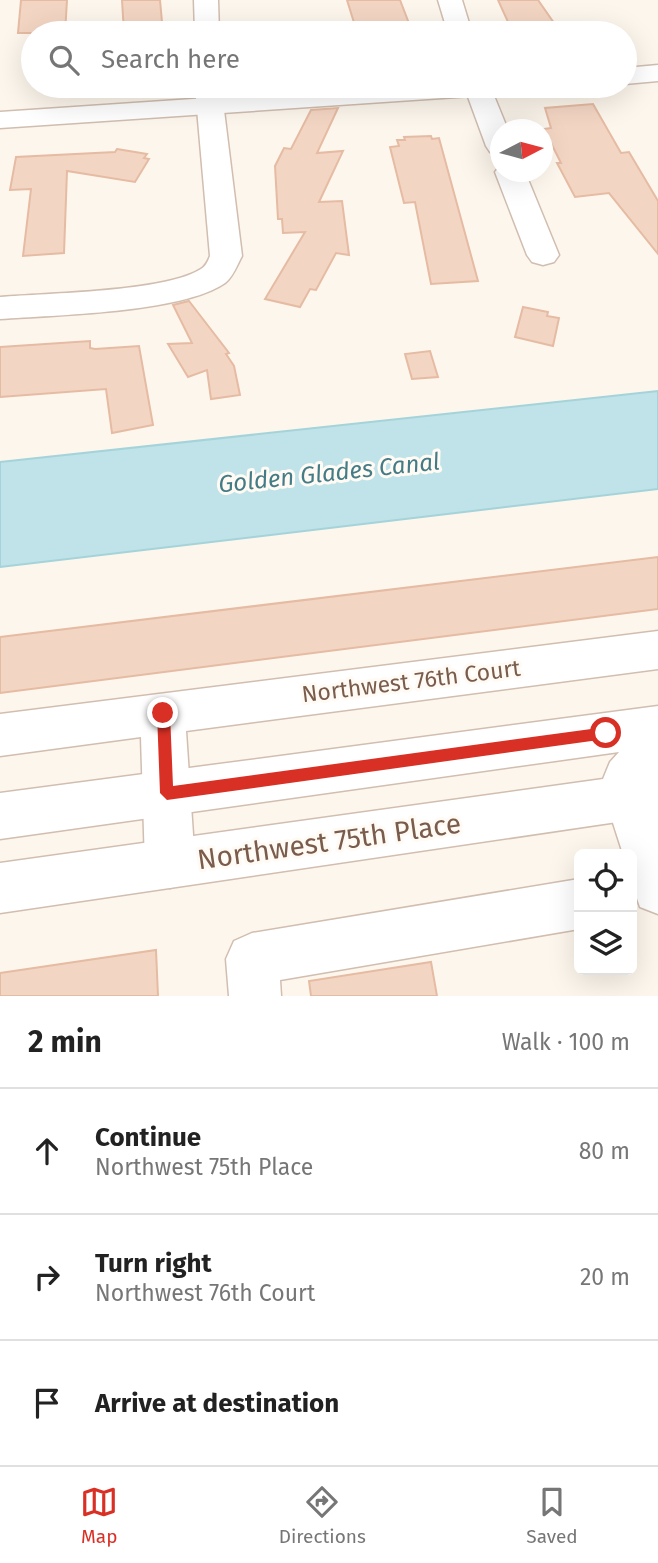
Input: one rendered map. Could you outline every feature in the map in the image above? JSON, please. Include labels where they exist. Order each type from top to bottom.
[{"type":"street","points":[[206,0],[207,21]]},
{"type":"street","points":[[450,0],[456,21]]},
{"type":"street","points":[[637,75],[658,73]]},
{"type":"street","points":[[0,120],[191,98]]},
{"type":"street","points":[[0,308],[147,294],[193,285],[215,275],[226,256],[208,98]]},
{"type":"street","points":[[489,98],[494,119]]},
{"type":"street","points":[[514,182],[543,255]]},
{"type":"street","name":"Northwest 76th Court","points":[[0,734],[658,650]]},
{"type":"street","points":[[163,713],[170,863]]},
{"type":"street","points":[[0,816],[658,726]]},
{"type":"street","points":[[637,894],[658,890],[643,796],[626,777],[639,763],[658,752]]},
{"type":"street","name":"Northwest 75th Place","points":[[0,888],[643,796]]},
{"type":"street","points":[[254,978],[574,905]]},
{"type":"water","name":"Golden Glades Canal","points":[[658,391],[658,489],[0,567],[0,462]]},
{"type":"building","points":[[21,0],[67,0],[66,21],[21,21],[21,33],[18,33]]},
{"type":"building","points":[[122,0],[160,0],[162,21],[123,21]]},
{"type":"building","points":[[347,0],[400,0],[408,21],[354,21]]},
{"type":"building","points":[[498,0],[538,0],[553,21],[508,21]]},
{"type":"building","points":[[593,104],[621,153],[629,152],[658,201],[658,254],[609,193],[575,197],[557,163],[561,163],[553,147],[553,119],[548,119],[545,108]]},
{"type":"building","points":[[338,108],[317,153],[343,151],[319,202],[342,201],[349,255],[336,253],[316,290],[310,289],[300,307],[265,299],[305,232],[283,233],[282,219],[278,219],[275,166],[284,148],[291,149],[311,110]]},
{"type":"building","points":[[431,136],[432,139],[439,138],[478,281],[431,284],[415,202],[404,203],[390,147],[399,146],[397,140],[405,140],[404,137]]},
{"type":"building","points":[[117,149],[147,154],[144,158],[149,159],[135,182],[67,171],[64,253],[23,256],[31,189],[10,190],[16,157],[115,152]]},
{"type":"building","points":[[189,301],[229,353],[226,354],[234,366],[240,395],[211,399],[207,370],[188,377],[168,344],[192,343],[173,305]]},
{"type":"building","points":[[523,307],[548,312],[547,316],[559,318],[553,346],[515,337]]},
{"type":"building","points":[[90,341],[90,348],[95,349],[139,346],[153,425],[112,433],[106,389],[0,397],[0,347]]},
{"type":"building","points":[[430,351],[438,377],[412,379],[405,354]]},
{"type":"building","points":[[658,557],[658,609],[0,693],[0,637]]},
{"type":"building","points":[[156,950],[158,996],[0,996],[0,973]]},
{"type":"building","points":[[431,962],[437,996],[311,996],[309,981]]},
{"type":"route","points":[[163,713],[167,793],[606,733]]}]
